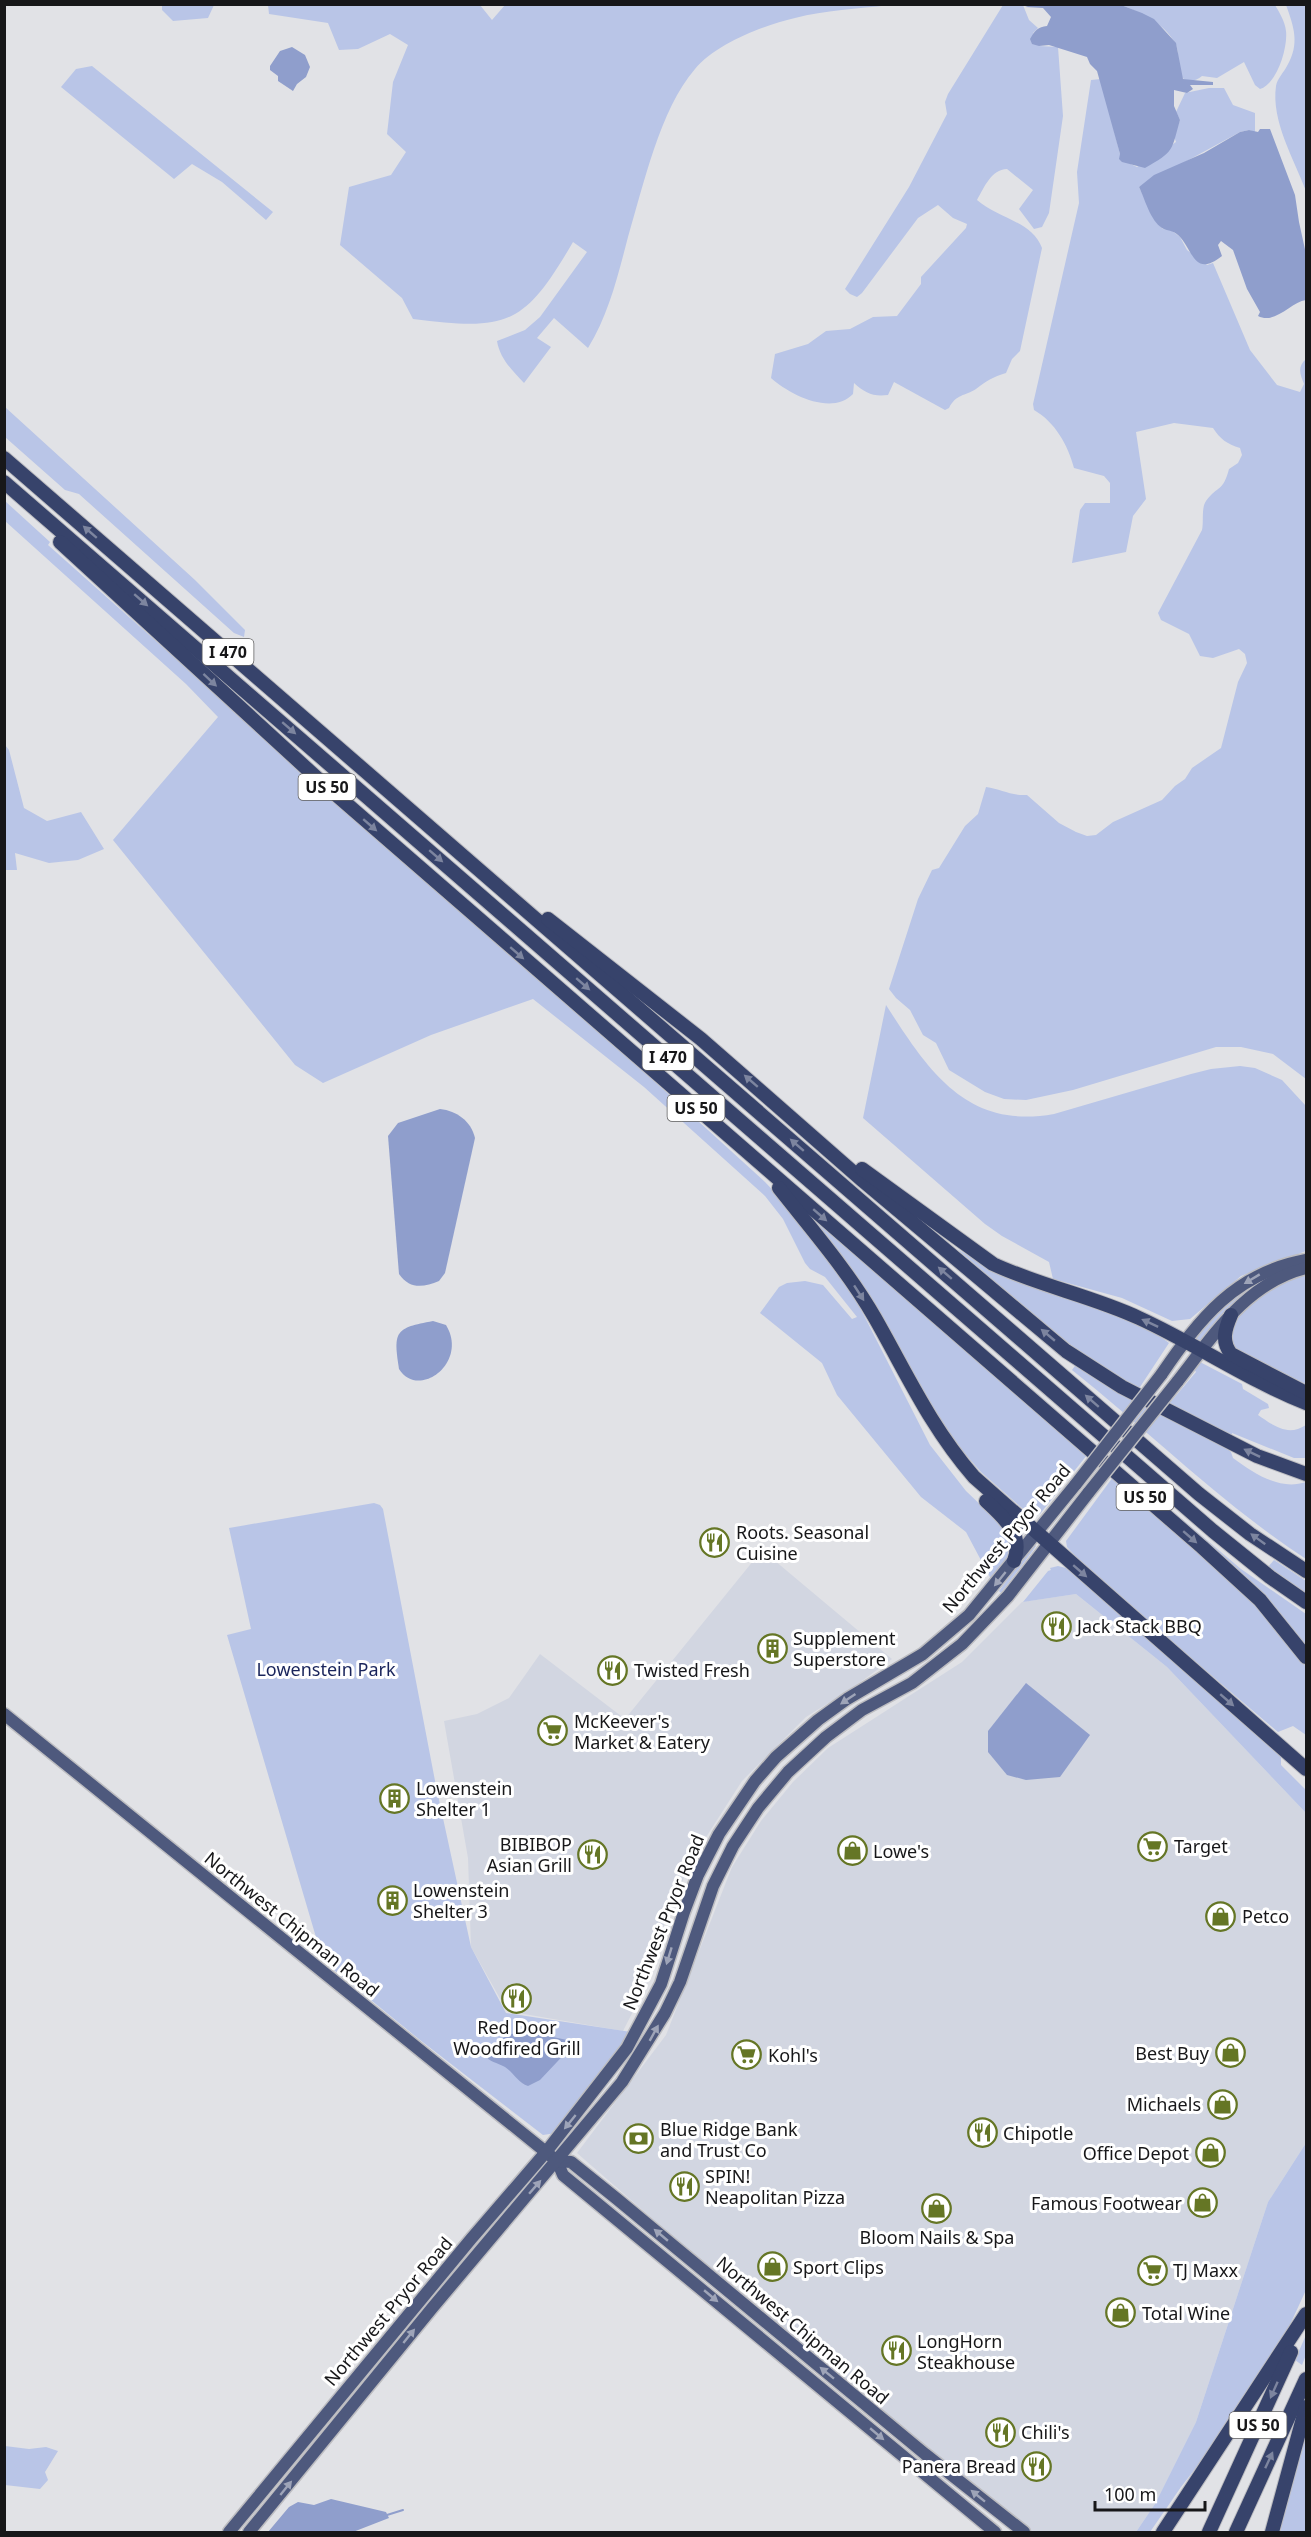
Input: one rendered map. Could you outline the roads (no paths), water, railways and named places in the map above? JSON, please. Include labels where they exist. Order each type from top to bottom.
[{"type":"highway","name":"I 470","points":[[4,458],[1199,1494],[1250,1534],[1306,1571]]},
{"type":"highway","name":"I 470","points":[[4,482],[1213,1531],[1270,1577],[1306,1602]]},
{"type":"highway","name":"US 50","points":[[34,507],[58,540],[318,779],[1219,1562],[1260,1600],[1306,1657]]},
{"type":"highway","points":[[451,846],[647,994],[862,1180],[1066,1351],[1122,1387],[1257,1456],[1306,1474]]},
{"type":"highway","points":[[795,1120],[993,1264],[1017,1276],[1137,1316],[1274,1390],[1306,1403]]},
{"type":"highway","points":[[759,1163],[846,1273],[874,1317],[931,1421],[957,1458],[991,1494],[1306,1769]]},
{"type":"highway","points":[[1231,1315],[1224,1335],[1231,1354],[1306,1393]]},
{"type":"highway","points":[[909,1382],[926,1422],[956,1469],[1004,1518],[1016,1534],[1018,1547],[1014,1561]]},
{"type":"highway","points":[[1163,2532],[1306,2316]]},
{"type":"highway","name":"US 50","points":[[1209,2532],[1306,2316]]},
{"type":"highway","name":"US 50","points":[[1236,2532],[1306,2379]]},
{"type":"highway","points":[[1272,2532],[1306,2407]]},
{"type":"main road","name":"Northwest Pryor Road","points":[[229,2532],[609,2074],[645,2016],[661,1984],[698,1875],[719,1834],[755,1781],[776,1757],[818,1720],[847,1699],[922,1654],[949,1633],[975,1608],[1076,1484],[1205,1315],[1237,1287],[1271,1269],[1306,1260]]},
{"type":"main road","name":"Northwest Pryor Road","points":[[249,2532],[622,2082],[648,2044],[680,1982],[713,1886],[733,1846],[758,1808],[788,1772],[826,1737],[862,1710],[912,1683],[962,1644],[1008,1596],[1231,1315],[1266,1284],[1306,1268]]},
{"type":"main road","name":"Northwest Chipman Road","points":[[4,1714],[546,2152],[557,2162],[563,2175],[995,2532]]},
{"type":"main road","name":"Northwest Chipman Road","points":[[557,2162],[571,2162],[946,2471],[1024,2532]]},
{"type":"main road","points":[[670,2262],[703,2270]]},
{"type":"main road","points":[[348,2411],[348,2400],[365,2380],[369,2372],[370,2360]]},
{"type":"main road","points":[[915,2466],[926,2464],[946,2471]]},
{"type":"waterway","points":[[387,2515],[403,2510]]},
{"type":"place","name":"Roots. Seasonal Cuisine","points":[[715,1542]]},
{"type":"place","name":"Jack Stack BBQ","points":[[1056,1626]]},
{"type":"place","name":"Supplement Superstore","points":[[772,1648]]},
{"type":"place","name":"Twisted Fresh","points":[[613,1670]]},
{"type":"place","name":"McKeever's Market & Eatery","points":[[553,1731]]},
{"type":"place","name":"Lowenstein Shelter 1","points":[[395,1798]]},
{"type":"place","name":"Target","points":[[1153,1846]]},
{"type":"place","name":"Lowe's","points":[[852,1851]]},
{"type":"place","name":"BIBIBOP Asian Grill","points":[[593,1854]]},
{"type":"place","name":"Lowenstein Shelter 3","points":[[392,1900]]},
{"type":"place","name":"Petco","points":[[1221,1916]]},
{"type":"place","name":"Red Door Woodfired Grill","points":[[517,1998]]},
{"type":"place","name":"Best Buy","points":[[1230,2053]]},
{"type":"place","name":"Kohl's","points":[[747,2055]]},
{"type":"place","name":"Michaels","points":[[1222,2104]]},
{"type":"place","name":"Chipotle","points":[[982,2133]]},
{"type":"place","name":"Blue Ridge Bank and Trust Co","points":[[639,2139]]},
{"type":"place","name":"Office Depot","points":[[1210,2153]]},
{"type":"place","name":"SPIN! Neapolitan Pizza","points":[[684,2186]]},
{"type":"place","name":"Famous Footwear","points":[[1203,2203]]},
{"type":"place","name":"Bloom Nails & Spa","points":[[937,2208]]},
{"type":"place","name":"Sport Clips","points":[[772,2267]]},
{"type":"place","name":"TJ Maxx","points":[[1152,2270]]},
{"type":"place","name":"Total Wine","points":[[1121,2313]]},
{"type":"place","name":"LongHorn Steakhouse","points":[[896,2351]]},
{"type":"place","name":"Chili's","points":[[1000,2432]]},
{"type":"place","name":"Panera Bread","points":[[1037,2466]]},
{"type":"park label","name":"Lowenstein Park","points":[[326,1669]]}]
